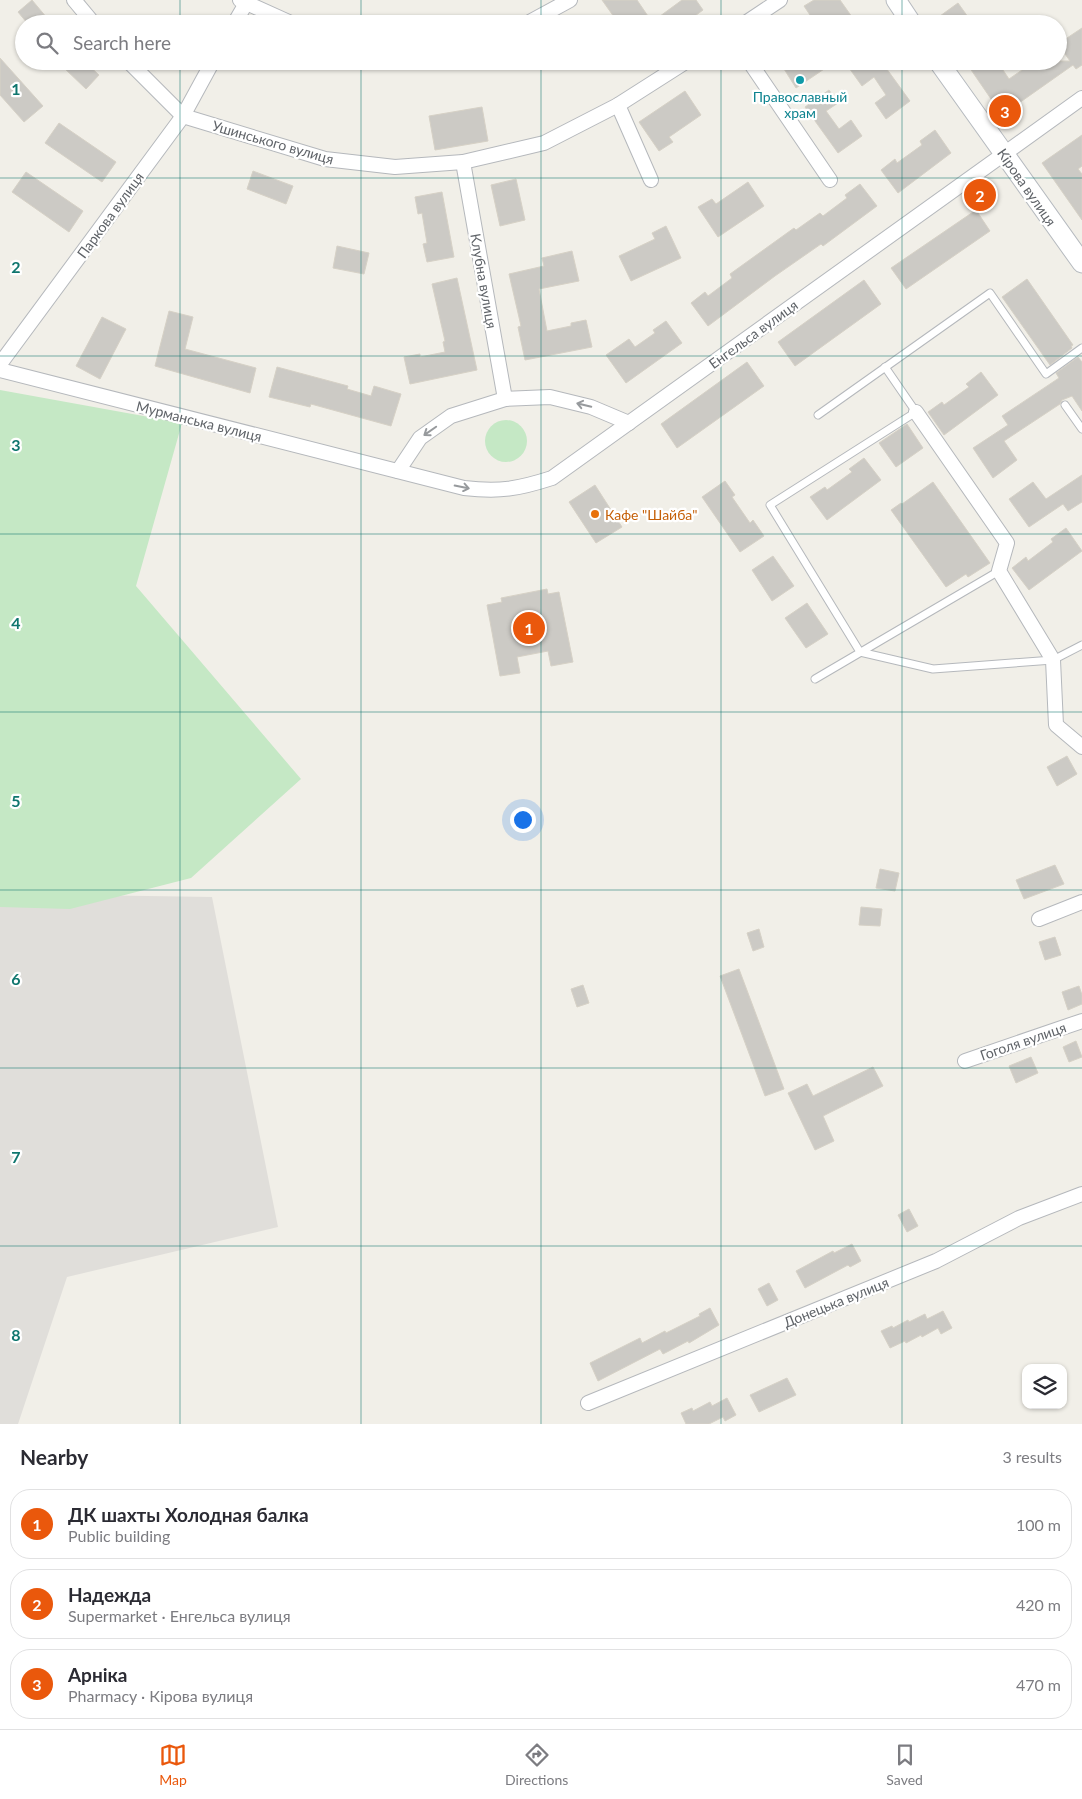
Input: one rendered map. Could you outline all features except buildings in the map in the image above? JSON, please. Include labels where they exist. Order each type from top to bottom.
[{"type":"street","points":[[74,0],[86,15]]},
{"type":"street","points":[[542,15],[570,0]]},
{"type":"street","points":[[758,15],[780,0]]},
{"type":"street","points":[[896,0],[906,15]]},
{"type":"street","points":[[238,15],[244,1],[274,15]]},
{"type":"street","name":"Ушинського вулиця","points":[[137,70],[183,116],[325,159],[395,167],[463,162],[544,143],[618,105],[673,70]]},
{"type":"street","name":"Паркова вулиця","points":[[0,364],[183,116],[208,70]]},
{"type":"street","points":[[755,70],[830,180]]},
{"type":"street","name":"Кірова вулиця","points":[[944,70],[1082,263]]},
{"type":"street","name":"Енгельса вулиця","points":[[398,472],[464,488],[489,491],[520,488],[552,478],[1082,98]]},
{"type":"street","points":[[618,105],[651,180]]},
{"type":"street","name":"Клубна вулиця","points":[[463,162],[505,399]]},
{"type":"street","name":"Мурманська вулиця","points":[[0,370],[398,472]]},
{"type":"street","points":[[398,472],[420,438],[450,416],[505,399],[550,397],[591,407],[629,423]]},
{"type":"street","points":[[916,412],[1007,543],[999,571],[1052,660],[1056,725],[1082,747]]},
{"type":"street","points":[[1040,919],[1082,902]]},
{"type":"street","name":"Гоголя вулиця","points":[[965,1061],[1082,1021]]},
{"type":"street","name":"Донецька вулиця","points":[[588,1403],[936,1261],[1019,1218],[1082,1194]]},
{"type":"lane","points":[[818,415],[990,293],[1046,374],[1082,348]]},
{"type":"lane","points":[[885,367],[916,412],[770,505],[860,652],[932,669],[1052,660],[1082,645]]},
{"type":"lane","points":[[1065,405],[1082,429]]},
{"type":"lane","points":[[815,679],[999,571]]},
{"type":"shaded area","points":[[18,894],[212,897],[278,1227],[67,1277],[18,1424],[0,1424],[0,898]]},
{"type":"green space","points":[[0,390],[182,423],[136,586],[301,779],[191,878],[70,909],[0,907]]},
{"type":"green space","points":[[510,420],[518,423],[524,429],[527,441],[524,453],[518,459],[502,462],[494,459],[488,453],[485,437],[488,429],[494,423]]},
{"type":"place","name":"Православный храм","points":[[800,80]]},
{"type":"place","name":"Арніка","points":[[1005,111]]},
{"type":"place","name":"Надежда","points":[[980,195]]},
{"type":"place","name":"Кафе \"Шайба\"","points":[[595,514]]},
{"type":"place","name":"ДК шахты Холодная балка","points":[[529,628]]}]
